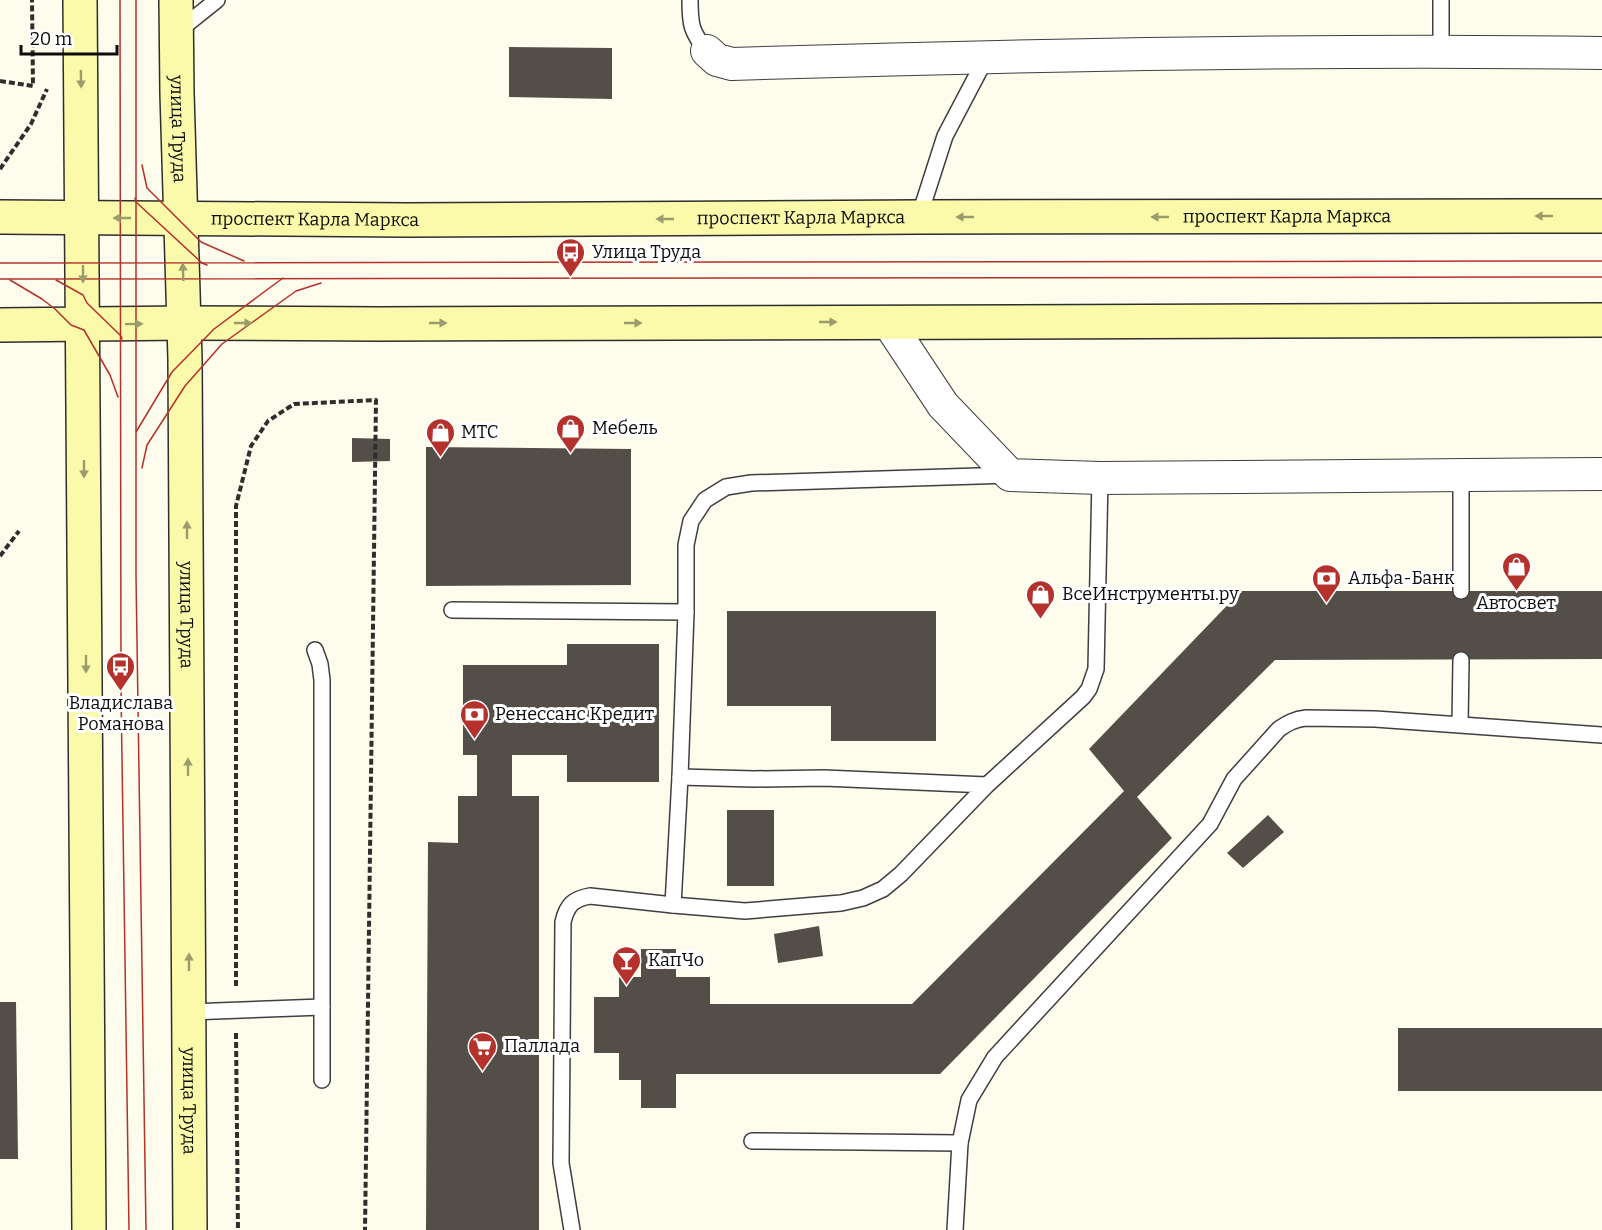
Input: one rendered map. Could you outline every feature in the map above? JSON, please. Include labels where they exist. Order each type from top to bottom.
[{"type":"main road","points":[[80,0],[89,1230]]},
{"type":"main road","name":"улица Труда","points":[[176,0],[185,323],[190,1230]]},
{"type":"main road","name":"проспект Карла Маркса","points":[[0,217],[430,220],[1602,216]]},
{"type":"main road","points":[[0,325],[1602,320]]},
{"type":"street","points":[[707,51],[717,60],[732,64],[987,56],[1441,50],[1602,52]]},
{"type":"street","points":[[888,322],[943,405],[1010,475],[1100,478],[1602,474]]},
{"type":"lane","points":[[176,33],[217,0]]},
{"type":"lane","points":[[690,0],[690,23],[697,39],[707,51]]},
{"type":"lane","points":[[1441,0],[1441,50]]},
{"type":"lane","points":[[919,217],[945,136],[987,56]]},
{"type":"lane","points":[[1461,474],[1461,591]]},
{"type":"lane","points":[[673,905],[686,612],[686,545],[691,521],[705,500],[726,487],[751,483],[1010,475]]},
{"type":"lane","points":[[572,1230],[561,1163],[563,922],[565,912],[571,903],[590,896],[745,911],[841,903],[863,898],[883,889],[901,874],[987,784],[1089,689],[1096,669],[1100,478]]},
{"type":"lane","points":[[452,610],[686,612]]},
{"type":"lane","points":[[315,650],[322,680],[322,1080]]},
{"type":"lane","points":[[1460,724],[1461,660]]},
{"type":"lane","points":[[955,1230],[960,1143],[969,1100],[995,1057],[1210,824],[1234,779],[1287,723],[1306,718],[1375,719],[1602,735]]},
{"type":"lane","points":[[680,777],[824,778],[987,784]]},
{"type":"lane","points":[[189,1012],[322,1007]]},
{"type":"lane","points":[[752,1141],[960,1143]]},
{"type":"path","points":[[0,81],[33,86],[32,0]]},
{"type":"path","points":[[0,169],[31,124],[47,89]]},
{"type":"path","points":[[237,1230],[236,506],[251,446],[268,421],[294,404],[376,400],[366,1230]]},
{"type":"path","points":[[0,556],[19,531]]},
{"type":"building","points":[[509,47],[612,48],[612,99],[509,97]]},
{"type":"building","points":[[352,438],[390,439],[390,461],[352,462]]},
{"type":"building","points":[[426,447],[631,449],[631,585],[426,586]]},
{"type":"building","points":[[1241,591],[1602,591],[1602,659],[1275,660],[1137,797],[1172,838],[940,1074],[676,1074],[676,1108],[641,1108],[641,1080],[619,1080],[619,1053],[594,1053],[594,997],[619,997],[619,977],[641,977],[641,949],[676,949],[676,977],[710,977],[710,1004],[912,1004],[1124,791],[1089,749]]},
{"type":"building","points":[[727,611],[936,611],[936,741],[831,741],[831,706],[727,706]]},
{"type":"building","name":"Паллада","points":[[567,644],[659,644],[659,782],[567,782],[567,755],[512,755],[512,796],[539,796],[539,1230],[426,1230],[428,842],[458,843],[458,796],[477,796],[477,755],[463,755],[463,665],[567,665]]},
{"type":"building","points":[[727,810],[774,810],[774,886],[727,886]]},
{"type":"building","points":[[1268,815],[1284,832],[1243,868],[1227,853]]},
{"type":"building","points":[[819,926],[823,956],[778,963],[774,934]]},
{"type":"building","points":[[0,1002],[16,1002],[18,1159],[0,1159]]},
{"type":"building","points":[[1398,1028],[1602,1028],[1602,1091],[1398,1091]]},
{"type":"tram line","points":[[120,0],[121,691],[129,1230]]},
{"type":"tram line","points":[[136,0],[136,576],[146,1230]]},
{"type":"tram line","points":[[142,165],[147,188],[201,242],[244,261]]},
{"type":"tram line","points":[[135,198],[136,202],[202,263],[207,265]]},
{"type":"tram line","points":[[0,263],[1602,261]]},
{"type":"tram line","points":[[0,279],[1602,277]]},
{"type":"tram line","points":[[136,432],[172,372],[214,329],[283,278]]},
{"type":"tram line","points":[[10,280],[42,299],[71,325],[84,330],[110,375],[118,397]]},
{"type":"tram line","points":[[56,280],[83,295],[87,303],[122,339]]},
{"type":"tram line","points":[[142,468],[147,445],[185,386],[222,344],[296,291],[321,283]]},
{"type":"place","name":"Улица Труда","points":[[571,278]]},
{"type":"place","name":"Мебель","points":[[571,454]]},
{"type":"place","name":"МТС","points":[[440,458]]},
{"type":"place","name":"Автосвет","points":[[1516,592]]},
{"type":"place","name":"Альфа-Банк","points":[[1327,604]]},
{"type":"place","name":"ВсеИнструменты.ру","points":[[1041,620]]},
{"type":"place","name":"Владислава Романова","points":[[121,692]]},
{"type":"place","name":"Ренессанс Кредит","points":[[474,740]]},
{"type":"place","name":"КапЧо","points":[[627,986]]},
{"type":"place","name":"Паллада","points":[[483,1072]]}]
